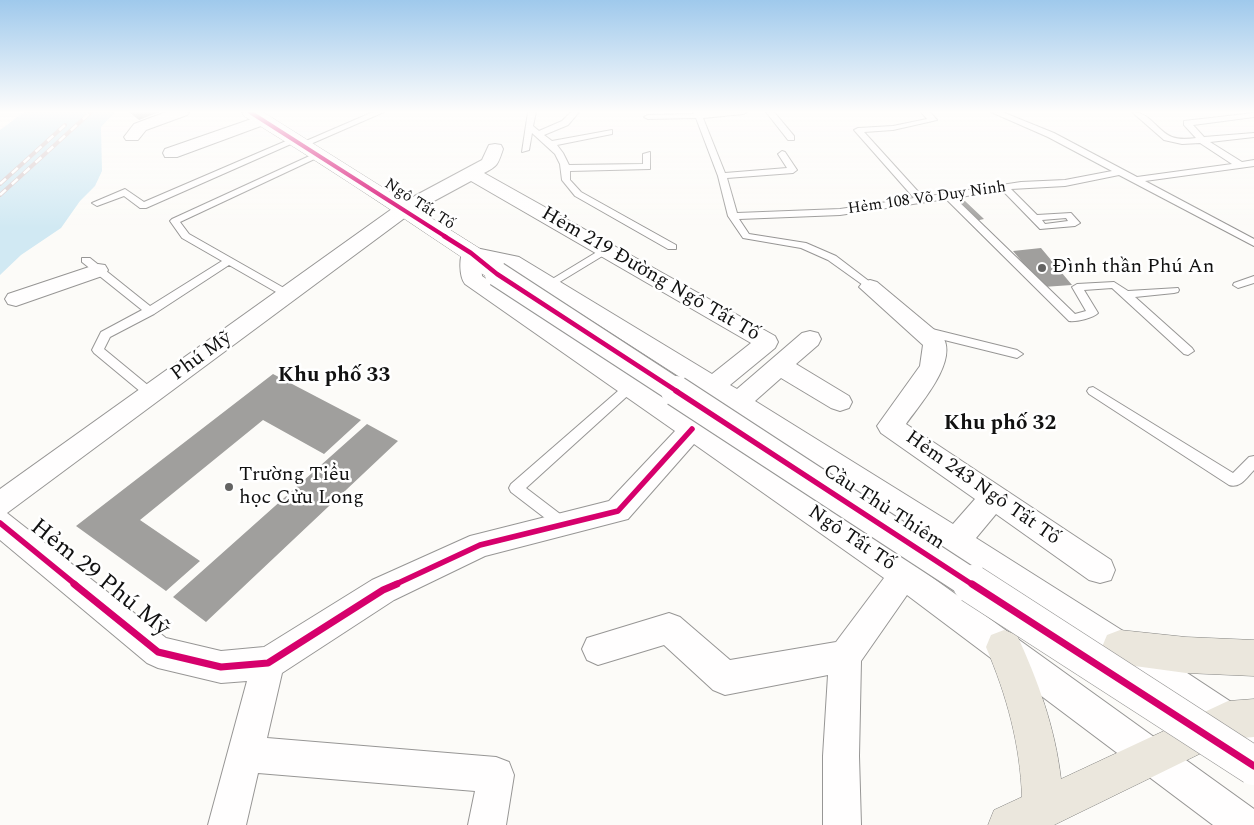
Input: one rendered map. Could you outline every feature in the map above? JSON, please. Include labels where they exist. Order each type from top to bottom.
[{"type":"main road","points":[[1004,647],[1020,681],[1032,717],[1039,747],[1026,817]]},
{"type":"main road","points":[[1120,647],[1186,655],[1254,658]]},
{"type":"main road","points":[[1026,817],[1151,757],[1245,725]]},
{"type":"street","points":[[171,153],[177,150]]},
{"type":"street","name":"Ngô Tất Tố","points":[[313,150],[471,253],[496,274]]},
{"type":"street","name":"Phú Mỹ","points":[[0,504],[403,210],[490,163],[494,150]]},
{"type":"street","name":"Hẻm 219 Đường Ngô Tất Tố","points":[[472,174],[767,342],[713,386]]},
{"type":"street","name":"Ngô Tất Tố","points":[[471,253],[512,261],[713,386],[1245,725]]},
{"type":"street","name":"Ngô Tất Tố","points":[[471,253],[472,279],[904,575],[1244,825]]},
{"type":"street","points":[[16,300],[92,265]]},
{"type":"street","name":"Cầu Thủ Thiêm","points":[[496,274],[1254,766]]},
{"type":"street","name":"Hẻm 243 Ngô Tất Tố","points":[[870,286],[935,343],[932,368],[890,426],[1100,570]]},
{"type":"street","points":[[738,402],[810,339]]},
{"type":"street","points":[[780,366],[840,402]]},
{"type":"street","points":[[227,825],[268,663],[383,590],[480,545],[618,511],[692,429]]},
{"type":"street","points":[[956,541],[993,497]]},
{"type":"street","name":"Hẻm 29 Phú Mỹ","points":[[0,523],[158,652],[221,667],[268,663]]},
{"type":"street","points":[[842,825],[841,756],[845,656],[904,575]]},
{"type":"street","points":[[598,648],[669,628],[725,678],[845,656]]},
{"type":"street","points":[[245,754],[496,775],[487,825]]},
{"type":"lane","points":[[97,203],[126,192],[143,206],[294,150]]},
{"type":"lane","points":[[287,294],[185,236],[175,221],[298,150]]},
{"type":"lane","points":[[557,150],[566,165],[566,180],[578,194],[672,247]]},
{"type":"lane","points":[[712,150],[722,176],[733,216],[746,236],[803,245],[832,258],[870,286]]},
{"type":"lane","points":[[876,150],[921,200]]},
{"type":"lane","points":[[1079,150],[1254,243]]},
{"type":"lane","points":[[1221,150],[1249,165]]},
{"type":"lane","points":[[566,168],[647,167],[647,154]]},
{"type":"lane","points":[[722,176],[793,170],[782,154]]},
{"type":"lane","points":[[1136,180],[1249,165]]},
{"type":"lane","name":"Hẻm 108 Võ Duy Ninh","points":[[733,216],[840,212],[1004,188],[1065,183],[1119,172]]},
{"type":"lane","points":[[1004,188],[1034,218]]},
{"type":"lane","points":[[948,196],[1073,318],[1093,313],[1077,287],[1114,284],[1188,351]]},
{"type":"lane","points":[[549,284],[605,250]]},
{"type":"lane","points":[[151,394],[98,350],[105,335],[150,311],[229,261]]},
{"type":"lane","points":[[92,265],[150,311]]},
{"type":"lane","points":[[1238,285],[1254,279]]},
{"type":"lane","points":[[1126,295],[1174,290]]},
{"type":"lane","points":[[921,330],[1017,354]]},
{"type":"lane","points":[[563,524],[516,488],[630,387]]},
{"type":"lane","points":[[1094,392],[1234,481],[1254,461]]},
{"type":"water","points":[[0,150],[102,150],[102,171],[95,186],[80,201],[61,228],[21,255],[0,275]]},
{"type":"building","points":[[965,201],[984,219],[975,221],[955,202]]},
{"type":"building","name":"Đình thần Phú An","points":[[1041,248],[1072,285],[1043,287],[1013,251]]},
{"type":"building","points":[[273,374],[361,420],[324,454],[263,420],[140,520],[200,561],[166,591],[76,526]]},
{"type":"building","points":[[367,424],[398,441],[206,622],[173,597]]},
{"type":"railway","points":[[0,184],[37,150]]},
{"type":"railway","points":[[0,195],[49,150]]},
{"type":"cycle path","points":[[313,150],[471,253],[497,274],[1254,766]]},
{"type":"cycle path","points":[[0,523],[158,652],[221,667],[268,663],[383,590],[480,545],[618,511],[692,429]]},
{"type":"place","name":"Đình thần Phú An","points":[[1042,268]]},
{"type":"place","name":"Trường Tiểu học Cửu Long","points":[[229,487]]},
{"type":"district","name":"Khu phố 33","points":[[334,377]]},
{"type":"district","name":"Khu phố 32","points":[[1000,425]]}]
